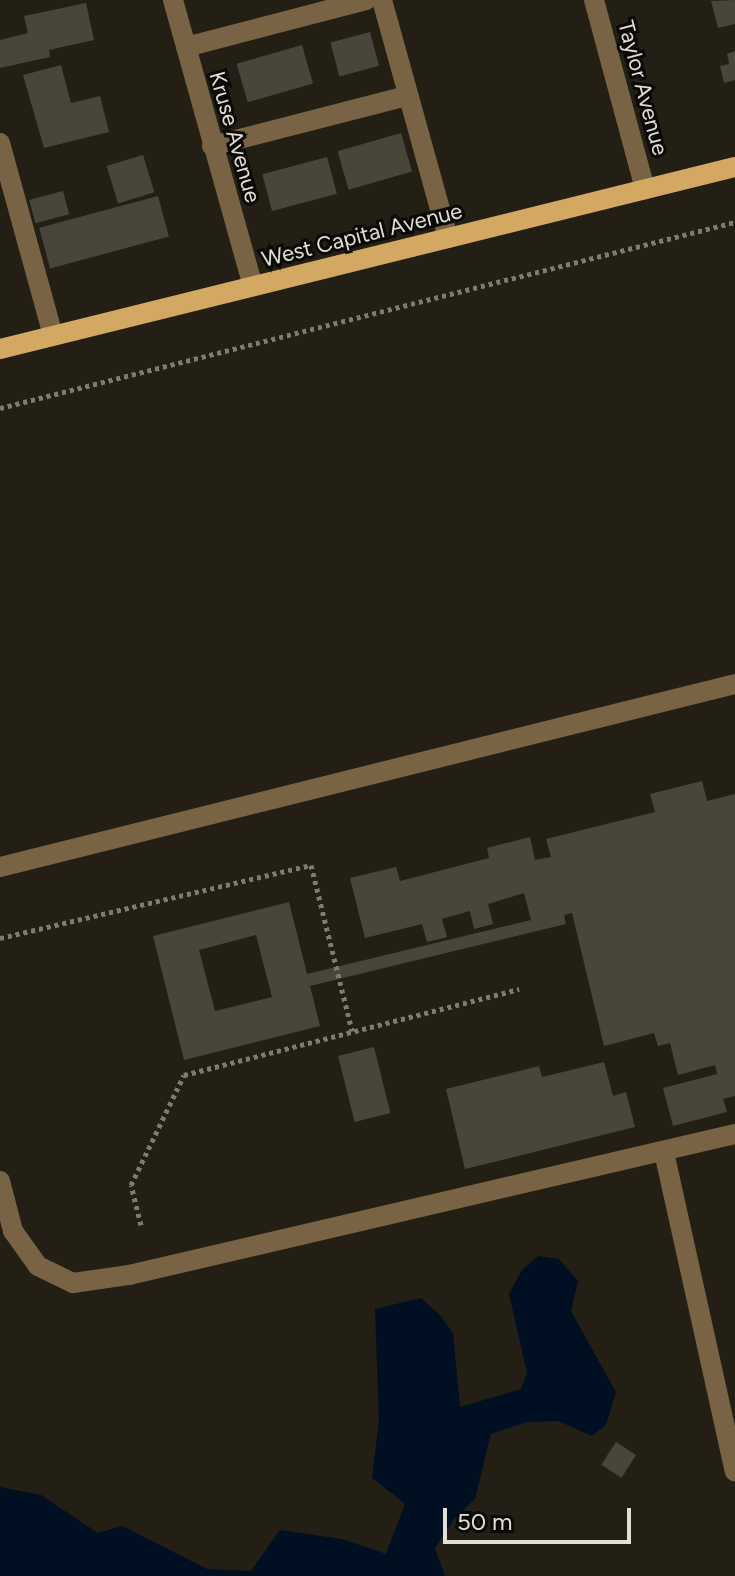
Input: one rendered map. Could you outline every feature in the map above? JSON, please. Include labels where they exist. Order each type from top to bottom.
[{"type":"main road","name":"West Capital Avenue","points":[[0,349],[735,167]]},
{"type":"street","name":"Kruse Avenue","points":[[173,0],[253,286]]},
{"type":"street","points":[[186,47],[366,0]]},
{"type":"street","points":[[382,0],[448,238]]},
{"type":"street","name":"Taylor Avenue","points":[[594,0],[645,189]]},
{"type":"street","points":[[212,146],[407,96]]},
{"type":"street","points":[[0,143],[53,335]]},
{"type":"street","points":[[0,867],[735,684]]},
{"type":"street","points":[[0,1181],[13,1231],[38,1266],[73,1283],[129,1275],[735,1134]]},
{"type":"street","points":[[664,1152],[735,1471]]},
{"type":"path","points":[[0,408],[735,222]]},
{"type":"path","points":[[0,938],[311,865],[352,1031]]},
{"type":"path","points":[[141,1225],[131,1185],[184,1075],[519,989]]},
{"type":"water","points":[[538,1256],[559,1259],[578,1281],[571,1311],[616,1392],[606,1425],[592,1436],[558,1421],[527,1422],[491,1434],[475,1499],[454,1519],[435,1548],[445,1576],[0,1576],[0,1487],[41,1495],[98,1533],[122,1526],[207,1569],[251,1571],[280,1530],[342,1539],[386,1554],[405,1504],[372,1478],[379,1421],[375,1309],[421,1298],[440,1315],[453,1333],[460,1407],[521,1389],[527,1373],[509,1294],[522,1270]]},
{"type":"building","points":[[735,0],[735,24],[718,28],[711,1]]},
{"type":"building","points":[[86,3],[94,40],[49,50],[50,57],[0,68],[0,40],[28,33],[24,16]]},
{"type":"building","points":[[370,32],[379,66],[339,76],[330,43]]},
{"type":"building","points":[[302,45],[313,83],[248,102],[237,64]]},
{"type":"building","points":[[735,51],[735,80],[724,83],[720,66],[729,64],[727,54]]},
{"type":"building","points":[[61,65],[71,103],[100,96],[109,132],[44,148],[23,75]]},
{"type":"building","points":[[401,133],[412,171],[349,190],[338,151]]},
{"type":"building","points":[[143,155],[154,192],[118,203],[107,166]]},
{"type":"building","points":[[327,157],[337,194],[272,211],[262,174]]},
{"type":"building","points":[[63,191],[69,214],[35,223],[29,200]]},
{"type":"building","points":[[158,196],[169,237],[50,268],[39,228]]},
{"type":"building","points":[[702,781],[707,801],[735,794],[735,1096],[723,1099],[727,1112],[673,1126],[663,1088],[717,1074],[715,1065],[678,1075],[670,1043],[658,1046],[654,1033],[604,1046],[572,913],[564,915],[566,924],[310,986],[320,1026],[184,1060],[153,936],[289,902],[307,974],[531,920],[524,893],[488,904],[493,924],[474,929],[470,911],[442,919],[447,937],[427,942],[422,924],[365,938],[350,878],[396,867],[400,881],[489,858],[487,848],[530,837],[535,860],[551,857],[546,839],[655,812],[650,794]],"holes":[[[256,935],[272,997],[215,1011],[199,950]]]},
{"type":"building","points":[[374,1047],[390,1113],[355,1122],[338,1056]]},
{"type":"building","points":[[604,1062],[613,1096],[626,1092],[635,1127],[465,1169],[446,1089],[539,1066],[542,1077]]},
{"type":"building","points":[[616,1442],[636,1455],[621,1478],[601,1465]]}]
